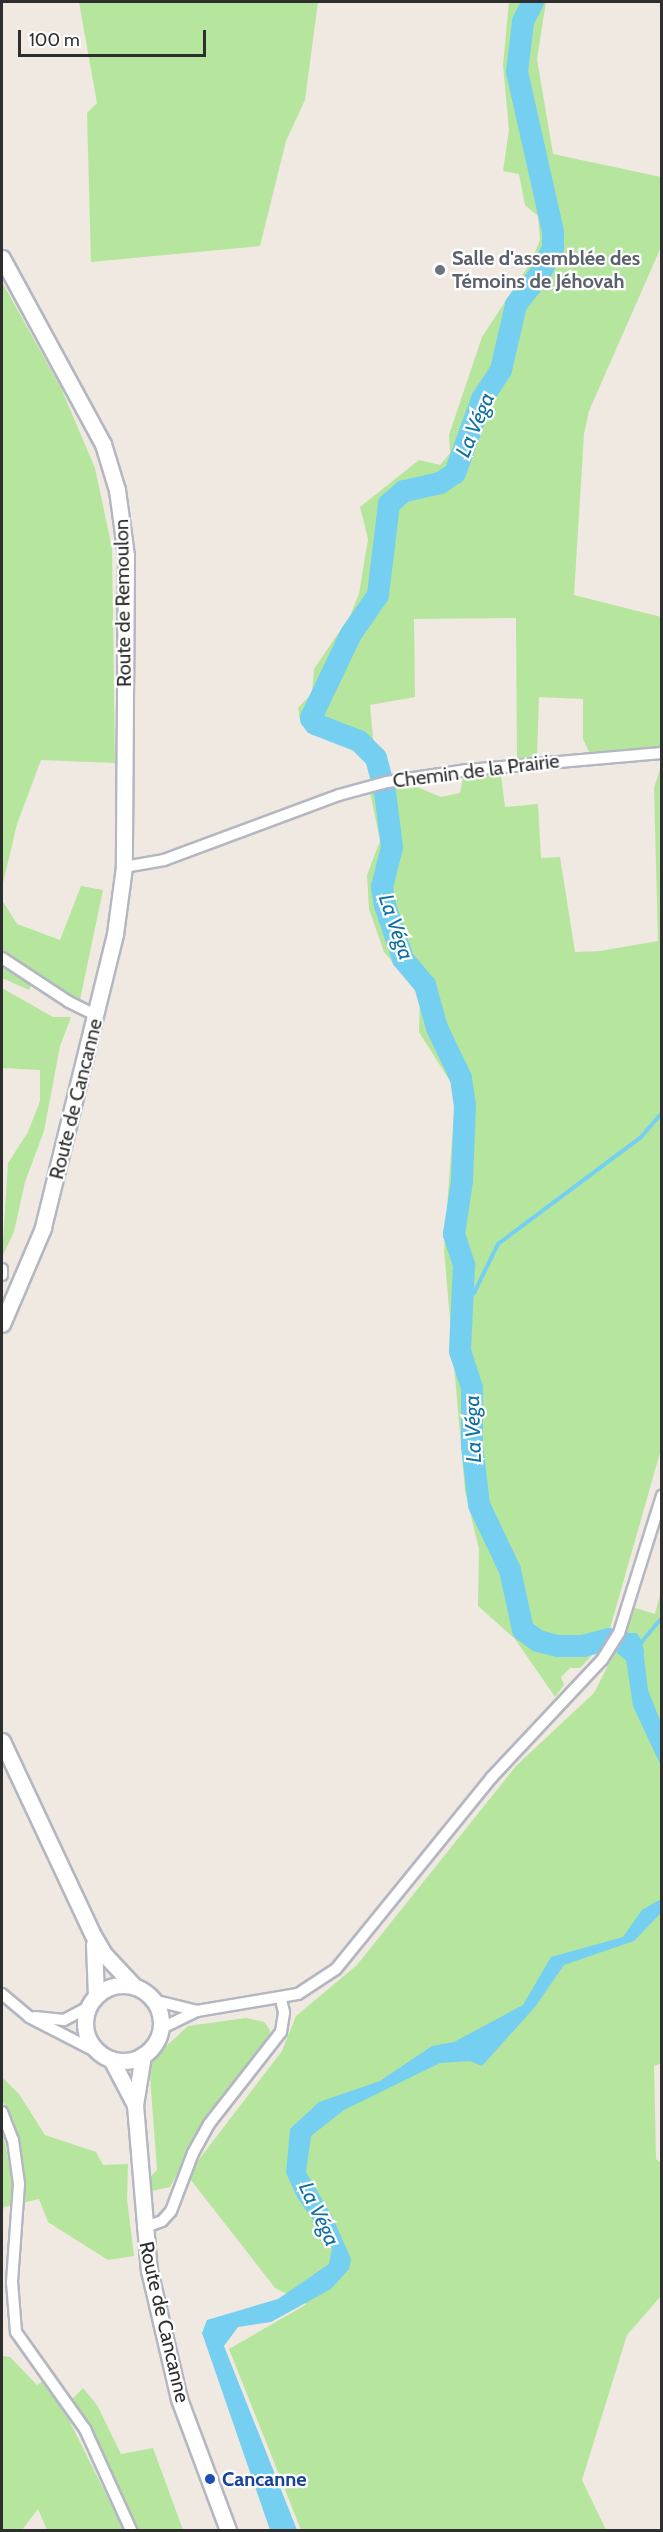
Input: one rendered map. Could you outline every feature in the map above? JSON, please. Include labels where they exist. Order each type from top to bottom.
[{"type":"main road","name":"Route de Remoulon","points":[[2,258],[87,410],[117,490],[126,556],[124,867]]},
{"type":"main road","name":"Route de Cancanne","points":[[2,1324],[43,1228],[115,934],[124,867]]},
{"type":"main road","points":[[2,1741],[104,1954],[135,1987],[153,2000],[159,2014],[160,2029],[157,2039],[143,2055],[122,2061],[111,2059],[97,2052],[86,2031],[92,2002],[93,1935]]},
{"type":"main road","points":[[92,2002],[122,1985],[135,1987]]},
{"type":"main road","name":"Route de Cancanne","points":[[143,2055],[135,2105],[143,2228],[179,2398],[228,2530]]},
{"type":"main road","name":"Route de Cancanne","points":[[111,2059],[135,2105]]},
{"type":"street","name":"Chemin de la Prairie","points":[[124,867],[164,861],[387,782],[467,770],[662,753]]},
{"type":"street","points":[[2,958],[75,1006],[96,1016]]},
{"type":"street","points":[[160,2029],[197,2011],[281,2000],[313,1987],[336,1969],[491,1778],[609,1649],[619,1633],[662,1496]]},
{"type":"street","points":[[2,1994],[29,2017],[97,2052]]},
{"type":"street","points":[[153,2000],[197,2011]]},
{"type":"street","points":[[143,2228],[162,2221],[171,2211],[193,2153],[209,2124],[281,2032],[284,2012],[281,2000]]},
{"type":"street","points":[[29,2017],[64,2020],[92,2002]]},
{"type":"street","points":[[2,2112],[13,2140],[19,2184],[12,2282],[16,2332],[85,2429],[131,2530]]},
{"type":"green space","points":[[79,2],[318,2],[305,100],[286,141],[260,246],[91,262],[87,113],[97,103]]},
{"type":"green space","points":[[509,2],[546,2],[537,59],[553,154],[661,177],[661,247],[589,411],[584,434],[574,595],[661,617],[661,747],[589,752],[583,739],[583,699],[539,697],[537,756],[517,759],[516,618],[414,619],[415,697],[370,705],[374,748],[363,736],[332,721],[321,735],[301,725],[298,708],[312,693],[314,669],[350,616],[359,594],[368,539],[360,507],[419,460],[440,465],[450,453],[449,435],[482,337],[531,262],[540,240],[538,216],[525,205],[519,174],[503,171],[509,130],[503,65]]},
{"type":"green space","points":[[2,282],[61,388],[95,468],[112,548],[115,763],[41,760],[17,824],[2,887]]},
{"type":"green space","points":[[661,766],[661,1449],[607,1639],[580,1668],[570,1668],[561,1677],[564,1685],[555,1697],[515,1639],[478,1606],[479,1549],[465,1491],[444,1250],[455,1098],[453,1086],[419,1032],[420,994],[384,952],[369,909],[367,875],[380,841],[370,792],[410,784],[441,797],[460,793],[463,778],[501,775],[505,807],[538,804],[541,858],[560,857],[575,952],[600,951],[658,941],[654,788]]},
{"type":"green space","points":[[81,886],[103,890],[80,1000],[75,1002],[2,952],[2,900],[17,924],[60,940]]},
{"type":"green space","points":[[2,967],[31,986],[29,990],[2,978]]},
{"type":"green space","points":[[2,988],[53,1017],[71,1017],[60,1046],[44,1131],[25,1182],[14,1232],[2,1257],[8,1163],[28,1132],[40,1101],[40,1070],[2,1068]]},
{"type":"green space","points":[[661,1591],[662,2063],[654,2066],[656,2159],[662,2164],[661,2296],[627,2335],[582,2480],[606,2530],[301,2530],[229,2349],[307,2304],[275,2288],[187,2175],[282,2051],[296,2016],[357,1965],[516,1766],[594,1693],[626,1630],[632,1607],[655,1614]]},
{"type":"green space","points":[[246,2018],[264,2022],[270,2030],[269,2039],[205,2123],[170,2187],[152,2191],[149,2178],[157,2170],[149,2062],[188,2026]]},
{"type":"green space","points":[[2,2077],[19,2094],[45,2135],[96,2152],[103,2165],[128,2164],[127,2199],[134,2256],[108,2260],[48,2222],[39,2199],[4,2207],[2,2213],[2,2128],[10,2168],[22,2164],[13,2120],[2,2100]]},
{"type":"green space","points":[[2,2356],[10,2357],[37,2385],[43,2381],[62,2406],[124,2530],[47,2530],[38,2509],[22,2530],[2,2530]]},
{"type":"green space","points":[[83,2388],[97,2405],[121,2454],[153,2448],[183,2530],[139,2530],[72,2399]]},
{"type":"water","points":[[625,1633],[637,1633],[642,1642],[648,1690],[661,1723],[661,1766],[633,1706],[626,1659],[614,1649]]},
{"type":"water","points":[[661,1899],[661,1913],[634,1941],[564,1965],[535,2007],[482,2066],[470,2061],[440,2063],[344,2110],[311,2136],[306,2172],[332,2216],[351,2259],[349,2269],[331,2289],[271,2322],[238,2327],[224,2346],[297,2530],[270,2530],[202,2333],[207,2320],[278,2299],[329,2264],[332,2248],[297,2197],[286,2173],[290,2129],[319,2102],[380,2081],[432,2046],[454,2042],[523,2005],[551,1957],[623,1937],[642,1910]]},
{"type":"waterway","name":"La Véga","points":[[533,2],[523,22],[517,72],[553,232],[553,248],[540,274],[516,305],[501,370],[482,399],[455,473],[440,483],[404,491],[389,504],[378,595],[351,634],[311,718],[315,724],[359,741],[376,758],[385,792],[392,847],[382,887],[385,905],[403,959],[425,985],[437,1028],[461,1078],[465,1105],[462,1181],[454,1234],[464,1265],[460,1351],[472,1388],[472,1445],[479,1505],[510,1570],[523,1630],[538,1641],[558,1646],[583,1646],[609,1639],[620,1641],[633,1652]]},
{"type":"waterway","points":[[461,1304],[474,1293],[498,1244],[641,1137],[662,1113]]},
{"type":"waterway","points":[[639,1645],[662,1618]]},
{"type":"place","name":"Salle d'assemblée des Témoins de Jéhovah","points":[[440,270]]},
{"type":"place","name":"Cancanne","points":[[210,2479]]}]
